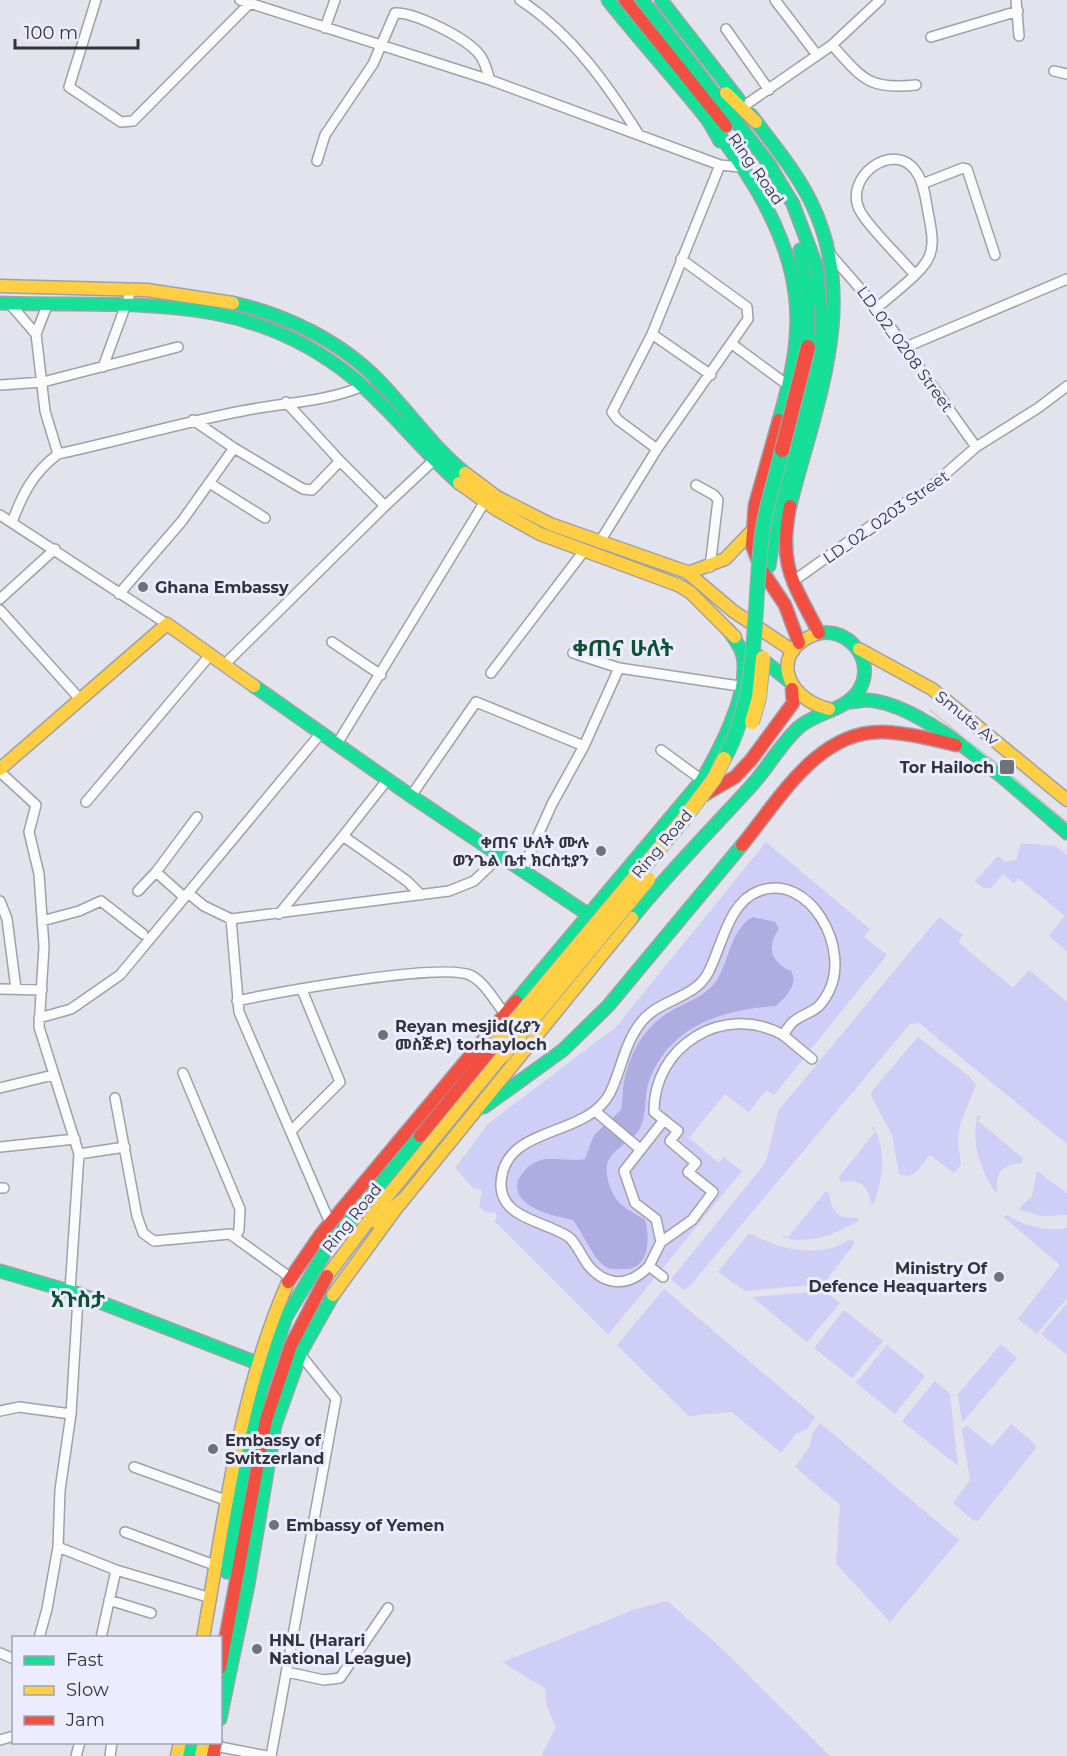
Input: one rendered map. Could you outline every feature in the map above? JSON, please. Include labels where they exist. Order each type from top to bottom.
[{"type":"main road","points":[[608,0],[740,167],[764,204],[792,269],[799,330],[789,387],[759,492],[752,531],[754,553],[785,606],[796,647]]},
{"type":"main road","name":"Ring Road","points":[[215,1636],[246,1460],[271,1355],[286,1317],[313,1269],[360,1206],[498,1051],[698,819],[724,783],[741,752],[754,716],[761,685],[769,566],[779,504],[813,386],[814,347],[804,263],[791,221],[769,183],[625,0]]},
{"type":"main road","name":"Ring Road","points":[[642,0],[683,50],[769,164],[793,204],[816,265],[822,321],[814,347]]},
{"type":"main road","points":[[660,0],[786,160],[812,203],[830,254],[834,291],[834,339],[821,402],[793,492],[785,547],[787,568],[792,582],[819,633]]},
{"type":"main road","points":[[683,50],[756,122]]},
{"type":"main road","points":[[675,63],[720,141]]},
{"type":"main road","points":[[0,286],[132,288],[241,303],[294,323],[326,340],[370,372],[390,391],[427,437],[496,497],[584,551],[678,585],[698,599],[729,632],[790,685],[808,704],[830,709],[849,702],[863,683],[865,665],[859,649],[841,635],[819,633],[796,647],[789,661],[790,685],[793,703],[752,760],[735,777],[711,792],[681,805]]},
{"type":"main road","points":[[5,303],[125,304],[217,312],[265,326],[309,347],[363,386],[432,461],[484,502],[545,528],[688,573],[746,621],[796,647]]},
{"type":"main road","points":[[688,573],[710,567],[734,556],[752,531]]},
{"type":"main road","points":[[0,771],[79,698],[167,624],[321,733],[589,915]]},
{"type":"main road","points":[[203,1636],[256,1365],[291,1278],[330,1223],[702,780],[732,718],[739,686],[742,653],[729,632]]},
{"type":"main road","name":"Smuts Av","points":[[859,649],[932,689],[1067,800]]},
{"type":"main road","name":"Smuts Av","points":[[849,702],[868,700],[902,710],[957,745],[1067,833]]},
{"type":"main road","name":"Ring Road","points":[[402,1200],[476,1113],[594,963],[679,862],[757,778],[795,731],[812,717],[830,709]]},
{"type":"main road","points":[[476,1113],[563,1050],[608,1006],[807,765],[825,748],[838,740],[877,731],[901,732],[957,745]]},
{"type":"main road","points":[[358,1235],[498,1051]]},
{"type":"main road","points":[[360,1206],[383,1161]]},
{"type":"main road","points":[[358,1235],[402,1200]]},
{"type":"main road","points":[[222,1708],[283,1396],[300,1354],[326,1304],[402,1200]]},
{"type":"main road","name":"Ring Road","points":[[222,1657],[254,1481],[276,1386],[291,1345],[310,1304],[326,1277],[358,1235]]},
{"type":"main road","points":[[0,1271],[74,1295],[256,1365]]},
{"type":"main road","points":[[0,1277],[74,1295]]},
{"type":"main road","points":[[201,1756],[212,1747]]},
{"type":"street","points":[[96,0],[69,87],[121,122],[127,123],[133,121],[250,3]]},
{"type":"street","points":[[240,0],[489,80],[720,165],[740,167]]},
{"type":"street","points":[[325,28],[334,0]]},
{"type":"street","points":[[520,0],[560,32],[592,66],[606,82],[639,135]]},
{"type":"street","points":[[775,0],[817,55]]},
{"type":"street","points":[[744,106],[832,45],[880,0]]},
{"type":"street","points":[[1016,0],[1019,36]]},
{"type":"street","points":[[931,37],[1018,11]]},
{"type":"street","points":[[317,161],[326,135],[373,64],[395,13],[415,16],[463,41],[478,53],[489,80]]},
{"type":"street","points":[[726,29],[769,90]]},
{"type":"street","points":[[832,45],[868,82],[890,88],[916,85]]},
{"type":"street","points":[[1054,71],[1067,74]]},
{"type":"street","points":[[876,308],[924,266],[933,242],[922,184],[917,172],[910,166],[893,160],[882,161],[868,168],[857,190],[860,211],[914,274]]},
{"type":"street","points":[[657,449],[618,420],[612,412],[652,334],[720,165]]},
{"type":"street","points":[[922,184],[963,168],[967,170],[995,255]]},
{"type":"street","name":"LD_02_0208 Street","points":[[830,254],[906,347],[976,447]]},
{"type":"street","points":[[598,543],[657,449],[711,375],[748,319],[747,307],[681,259]]},
{"type":"street","points":[[906,347],[1067,279]]},
{"type":"street","points":[[104,368],[132,288]]},
{"type":"street","points":[[5,303],[36,334]]},
{"type":"street","points":[[48,303],[36,334],[48,427],[58,454]]},
{"type":"street","points":[[652,334],[711,375]]},
{"type":"street","points":[[732,344],[789,387]]},
{"type":"street","points":[[0,385],[43,382],[178,347]]},
{"type":"street","points":[[12,522],[30,482],[41,467],[58,454],[193,420],[286,402],[345,394],[363,386]]},
{"type":"street","name":"LD_02_0203 Street","points":[[792,582],[934,484],[976,447],[1038,408],[1067,386]]},
{"type":"street","points":[[286,402],[385,506]]},
{"type":"street","points":[[193,420],[234,448],[303,489],[312,490],[340,461]]},
{"type":"street","points":[[119,594],[182,521],[234,448]]},
{"type":"street","points":[[224,665],[432,461]]},
{"type":"street","points":[[210,484],[265,518]]},
{"type":"street","points":[[696,485],[714,495],[718,500],[710,567]]},
{"type":"street","points":[[337,744],[484,502]]},
{"type":"street","points":[[0,515],[167,624]]},
{"type":"street","points":[[0,599],[55,549]]},
{"type":"street","points":[[491,673],[584,551]]},
{"type":"street","points":[[0,610],[79,698]]},
{"type":"street","points":[[332,642],[381,675]]},
{"type":"street","points":[[573,653],[619,668],[739,686]]},
{"type":"street","points":[[86,802],[211,654]]},
{"type":"street","points":[[522,871],[552,804],[584,746],[619,668]]},
{"type":"street","points":[[411,795],[476,702],[584,746]]},
{"type":"street","points":[[39,1018],[71,1009],[120,975],[321,733]]},
{"type":"street","points":[[661,750],[702,780]]},
{"type":"street","points":[[0,771],[36,805],[29,832],[37,856],[42,921],[42,990],[39,1027],[79,1154],[70,1414],[60,1490],[58,1547],[48,1609],[40,1636]]},
{"type":"street","points":[[279,914],[388,779]]},
{"type":"street","points":[[138,891],[156,872],[197,817]]},
{"type":"street","points":[[343,836],[398,874],[421,895]]},
{"type":"street","points":[[156,872],[186,895],[231,919],[448,891],[474,881],[500,856]]},
{"type":"street","points":[[783,1035],[794,1021],[814,1012],[829,992],[834,975],[836,949],[823,919],[804,899],[774,887],[757,891],[740,903],[707,976],[695,989],[659,1006],[644,1019],[630,1038],[609,1096],[595,1111],[577,1123],[527,1142],[514,1151],[503,1169],[501,1187],[508,1205],[513,1210],[569,1237],[588,1265],[602,1279],[615,1283],[630,1281],[649,1266],[661,1242],[692,1221],[713,1192],[688,1172],[696,1163],[670,1141],[678,1131],[654,1112],[657,1083],[666,1064],[679,1048],[694,1036],[728,1024],[750,1024],[769,1028],[783,1035],[812,1059]]},
{"type":"street","points":[[0,901],[7,920],[16,989]]},
{"type":"street","points":[[42,921],[79,911],[101,901],[143,934]]},
{"type":"street","points":[[231,919],[237,1001],[330,1223]]},
{"type":"street","points":[[237,1001],[424,973],[460,972],[480,982],[505,1014]]},
{"type":"street","points":[[0,989],[42,990]]},
{"type":"street","points":[[291,1131],[340,1082],[302,990]]},
{"type":"street","points":[[183,1073],[240,1209],[239,1230],[236,1236]]},
{"type":"street","points":[[0,1088],[53,1075]]},
{"type":"street","points":[[115,1098],[137,1216],[143,1233],[150,1240],[222,1233],[236,1236],[291,1278]]},
{"type":"street","points":[[595,1111],[636,1146]]},
{"type":"street","points":[[661,1242],[656,1218],[635,1203],[624,1171],[636,1146],[664,1120]]},
{"type":"street","points":[[0,1147],[75,1139]]},
{"type":"street","points":[[79,1154],[125,1147]]},
{"type":"street","points":[[649,1266],[663,1277]]},
{"type":"street","points":[[212,1747],[269,1756],[287,1672],[336,1399],[300,1354]]},
{"type":"street","points":[[0,1411],[19,1407],[70,1414]]},
{"type":"street","points":[[134,1467],[228,1501]]},
{"type":"street","points":[[125,1532],[217,1566]]},
{"type":"street","points":[[58,1547],[116,1570],[211,1598]]},
{"type":"street","points":[[101,1636],[116,1570]]},
{"type":"street","points":[[109,1600],[151,1613]]},
{"type":"street","points":[[287,1672],[324,1680],[340,1678],[388,1608]]},
{"type":"shaded area","points":[[766,842],[870,929],[864,937],[887,955],[774,1095],[766,1090],[749,1112],[725,1094],[689,1138],[719,1163],[724,1157],[742,1171],[608,1335],[494,1221],[497,1217],[495,1212],[486,1213],[479,1207],[482,1190],[473,1188],[455,1168],[488,1124],[616,1027]]},
{"type":"shaded area","points":[[1021,843],[1056,846],[1067,855],[1067,951],[1049,936],[1065,916],[1018,878],[1014,883],[1003,874],[991,888],[984,888],[975,881],[998,856],[1005,862],[1016,860]]},
{"type":"shaded area","points":[[753,917],[775,922],[779,929],[773,942],[773,953],[775,959],[784,968],[791,971],[792,986],[776,1006],[736,1012],[700,1024],[670,1046],[658,1062],[647,1086],[641,1126],[635,1135],[612,1154],[607,1164],[607,1177],[614,1196],[645,1220],[648,1235],[646,1251],[644,1258],[633,1268],[608,1268],[597,1258],[573,1220],[546,1213],[527,1204],[517,1190],[518,1180],[527,1168],[540,1160],[585,1159],[594,1135],[621,1110],[623,1085],[630,1060],[646,1032],[662,1017],[702,995],[712,986],[721,972],[735,937],[745,923]]},
{"type":"shaded area","points":[[939,917],[963,935],[958,942],[1013,988],[1029,970],[1067,1002],[1067,1144],[919,1023],[910,1024],[689,1287],[684,1290],[671,1279],[763,1166],[778,1111]]},
{"type":"shaded area","points":[[918,1037],[970,1077],[976,1085],[960,1125],[958,1141],[961,1165],[954,1173],[930,1155],[913,1174],[904,1176],[899,1174],[892,1135],[871,1096],[871,1092]]},
{"type":"shaded area","points":[[978,1115],[981,1116],[978,1121],[1023,1158],[1022,1163],[1009,1165],[1001,1170],[997,1191],[994,1191],[989,1182],[978,1154],[975,1135]]},
{"type":"shaded area","points":[[873,1126],[880,1145],[882,1164],[877,1193],[874,1203],[871,1204],[868,1192],[862,1185],[840,1182],[839,1177],[875,1132],[871,1128]]},
{"type":"shaded area","points":[[1037,1171],[1067,1193],[1067,1215],[1041,1216],[1018,1209],[1032,1196]]},
{"type":"shaded area","points":[[825,1192],[829,1193],[837,1213],[845,1217],[858,1218],[858,1221],[840,1231],[812,1239],[782,1237],[783,1235],[788,1237]]},
{"type":"shaded area","points":[[1007,1215],[1036,1227],[1067,1228],[1067,1298],[1037,1334],[1018,1319],[1060,1265],[1007,1220],[1004,1217]]},
{"type":"shaded area","points":[[749,1233],[773,1244],[800,1250],[826,1249],[850,1239],[855,1243],[823,1284],[745,1291],[718,1272]]},
{"type":"shaded area","points":[[664,1289],[815,1417],[807,1429],[796,1434],[781,1453],[732,1412],[689,1416],[617,1345]]},
{"type":"shaded area","points":[[824,1291],[840,1303],[807,1342],[752,1297]]},
{"type":"shaded area","points":[[1067,1303],[1067,1355],[1041,1334]]},
{"type":"shaded area","points":[[844,1310],[883,1341],[852,1378],[814,1348]]},
{"type":"shaded area","points":[[1001,1344],[1017,1358],[962,1423],[958,1394]]},
{"type":"shaded area","points":[[887,1345],[925,1376],[895,1414],[856,1383]]},
{"type":"shaded area","points":[[935,1381],[950,1394],[958,1466],[902,1421]]},
{"type":"shaded area","points":[[820,1423],[959,1540],[890,1622],[836,1564],[840,1505],[795,1467],[810,1446],[812,1434]]},
{"type":"shaded area","points":[[1011,1424],[1035,1444],[1036,1448],[978,1521],[973,1520],[953,1503],[970,1480],[962,1430],[966,1425],[992,1446]]},
{"type":"shaded area","points":[[667,1601],[719,1646],[830,1756],[541,1756],[556,1727],[547,1707],[545,1688],[502,1662],[636,1609]]},
{"type":"tram line","points":[[935,701],[977,736]]},
{"type":"tram line","points":[[930,710],[1067,822]]},
{"type":"traffic: fast","points":[[608,0],[721,137],[747,174],[769,213],[786,252],[795,293],[797,325],[791,373],[779,420]]},
{"type":"traffic: fast","points":[[642,0],[769,164],[793,204],[816,265],[822,320],[818,362],[779,504],[769,566]]},
{"type":"traffic: fast","points":[[661,0],[739,100]]},
{"type":"traffic: fast","points":[[701,108],[720,141]]},
{"type":"traffic: fast","points":[[751,115],[791,168],[811,202],[825,240],[832,278],[833,316],[829,354],[790,506]]},
{"type":"traffic: fast","points":[[800,250],[808,296],[808,347]]},
{"type":"traffic: fast","points":[[0,303],[140,305],[184,308],[227,316],[269,329],[311,348],[352,377],[380,402],[459,483]]},
{"type":"traffic: fast","points":[[233,303],[273,314],[312,332],[349,355],[380,382],[431,440],[465,473]]},
{"type":"traffic: fast","points":[[724,759],[736,733],[750,678],[763,524],[782,450]]},
{"type":"traffic: fast","points":[[516,1001],[702,780],[732,720],[742,687],[743,656],[729,631]]},
{"type":"traffic: fast","points":[[632,918],[752,785],[798,728],[813,718],[846,703],[859,690],[864,679],[864,668],[862,657],[856,648],[839,635],[816,634]]},
{"type":"traffic: fast","points":[[757,655],[789,681]]},
{"type":"traffic: fast","points":[[254,686],[411,796],[589,915]]},
{"type":"traffic: fast","points":[[849,702],[868,700],[892,705],[918,717],[973,753],[1067,833]]},
{"type":"traffic: fast","points":[[484,1107],[563,1050],[608,1006],[742,845]]},
{"type":"traffic: fast","points":[[227,1572],[245,1460],[262,1386],[286,1317],[330,1244],[420,1136]]},
{"type":"traffic: fast","points":[[0,1271],[79,1294],[257,1363]]},
{"type":"traffic: fast","points":[[222,1709],[248,1585],[275,1425],[302,1350],[333,1295]]},
{"type":"traffic: fast","points":[[189,1756],[192,1744]]},
{"type":"traffic: slow","points":[[726,93],[756,122]]},
{"type":"traffic: slow","points":[[0,286],[147,290],[233,303]]},
{"type":"traffic: slow","points":[[465,473],[497,497],[550,524],[687,572],[733,611],[793,651]]},
{"type":"traffic: slow","points":[[459,483],[497,510],[540,534],[678,585],[690,592],[735,637]]},
{"type":"traffic: slow","points":[[688,573],[725,559],[752,531]]},
{"type":"traffic: slow","points":[[0,769],[167,624],[254,686]]},
{"type":"traffic: slow","points":[[816,634],[801,642],[792,652],[788,663],[788,674],[793,686],[802,696],[814,704],[829,709]]},
{"type":"traffic: slow","points":[[859,649],[932,689],[1067,800]]},
{"type":"traffic: slow","points":[[752,722],[759,698],[763,658]]},
{"type":"traffic: slow","points":[[493,1047],[684,819],[714,779],[724,759]]},
{"type":"traffic: slow","points":[[503,1055],[648,879]]},
{"type":"traffic: slow","points":[[333,1295],[395,1210],[632,918]]},
{"type":"traffic: slow","points":[[327,1276],[385,1199],[503,1055]]},
{"type":"traffic: slow","points":[[376,1222],[402,1200]]},
{"type":"traffic: slow","points":[[203,1636],[226,1502],[245,1413],[271,1325],[288,1282]]},
{"type":"traffic: slow","points":[[177,1756],[180,1744]]},
{"type":"traffic: slow","points":[[201,1756],[204,1744]]},
{"type":"traffic: jam","points":[[625,0],[726,126]]},
{"type":"traffic: jam","points":[[782,450],[808,347]]},
{"type":"traffic: jam","points":[[779,420],[755,505],[752,545],[761,569],[785,605],[799,643]]},
{"type":"traffic: jam","points":[[790,506],[786,544],[790,573],[819,633]]},
{"type":"traffic: jam","points":[[704,795],[735,777],[751,760],[793,703],[792,689]]},
{"type":"traffic: jam","points":[[742,845],[802,771],[839,742],[860,734],[883,732],[911,735],[956,745]]},
{"type":"traffic: jam","points":[[288,1282],[321,1234],[516,1001]]},
{"type":"traffic: jam","points":[[420,1136],[493,1047]]},
{"type":"traffic: jam","points":[[222,1657],[266,1420],[291,1345],[327,1276]]},
{"type":"traffic: jam","points":[[213,1756],[216,1744]]},
{"type":"place","name":"Ghana Embassy","points":[[143,587]]},
{"type":"place","name":"Tor Hailoch","points":[[1007,767]]},
{"type":"place","name":"ቀጠና ሁለት ሙሉ ወንጌል ቤተ ክርስቲያን","points":[[601,851]]},
{"type":"place","name":"Reyan mesjid(ረያን መስጅድ) torhayloch","points":[[383,1035]]},
{"type":"place","name":"Ministry Of Defence Heaquarters","points":[[999,1277]]},
{"type":"place","name":"Embassy of Switzerland","points":[[213,1449]]},
{"type":"place","name":"Embassy of Yemen","points":[[274,1525]]},
{"type":"place","name":"HNL (Harari National League)","points":[[257,1649]]},
{"type":"district","name":"ቀጠና ሁለት","points":[[623,648]]},
{"type":"district","name":"አጉስታ","points":[[78,1299]]}]
